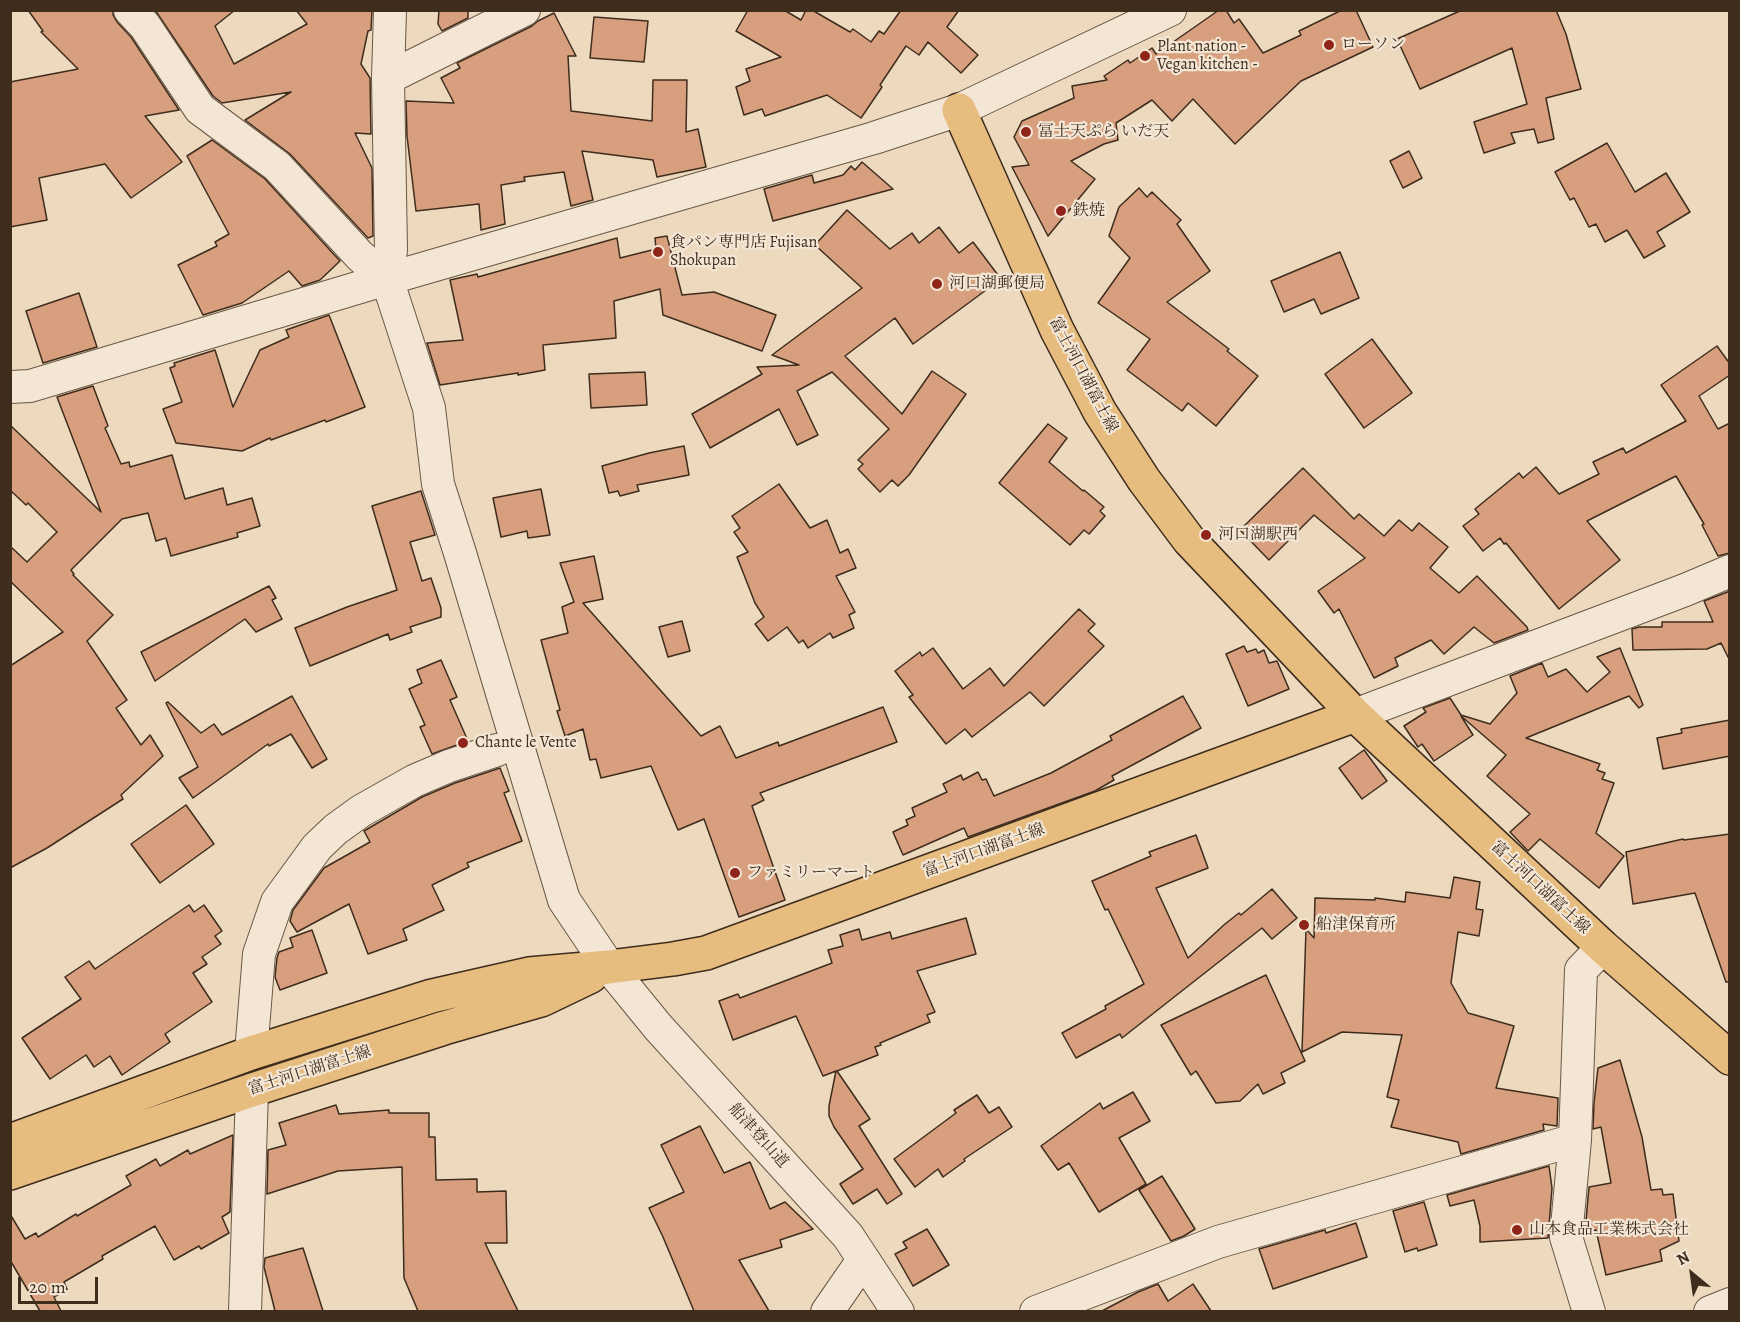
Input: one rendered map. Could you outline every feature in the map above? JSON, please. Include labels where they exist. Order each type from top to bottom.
[{"type":"main road","name":"富士河口湖富士線","points":[[959,110],[1057,330],[1100,412],[1144,480],[1189,540],[1355,715],[1603,946],[1730,1058]]},
{"type":"main road","name":"富士河口湖富士線","points":[[10,1141],[251,1053],[432,996],[529,974],[609,967],[706,953],[1355,715]]},
{"type":"main road","name":"富士河口湖富士線","points":[[10,1173],[252,1090],[444,1028],[541,1000],[609,967]]},
{"type":"street","points":[[130,10],[145,26],[200,109],[277,166],[360,256],[387,279]]},
{"type":"street","points":[[387,279],[391,249],[388,78],[390,10]]},
{"type":"street","points":[[388,78],[524,10]]},
{"type":"street","points":[[10,387],[30,386],[387,279],[874,138],[959,110],[1170,10]]},
{"type":"street","name":"船津登山道","points":[[387,279],[429,408],[438,484],[564,900],[609,967],[658,1027],[848,1236],[898,1311]]},
{"type":"street","points":[[1355,715],[1730,571]]},
{"type":"street","points":[[251,1053],[259,954],[277,902],[317,847],[336,829],[382,798],[449,766],[497,750]]},
{"type":"street","points":[[1589,1311],[1566,1237],[1575,1140],[1581,970],[1603,946]]},
{"type":"street","points":[[245,1311],[252,1090]]},
{"type":"street","points":[[1036,1311],[1218,1242],[1575,1140]]},
{"type":"street","points":[[827,1311],[864,1260]]},
{"type":"street","points":[[1710,1311],[1730,1304]]},
{"type":"building","points":[[28,10],[113,10],[117,22],[131,37],[179,110],[145,116],[182,162],[131,198],[105,164],[39,178],[47,220],[10,227],[10,82],[78,69],[41,32],[43,31]]},
{"type":"building","points":[[155,10],[235,10],[215,26],[234,64],[307,24],[296,10],[372,10],[371,30],[368,31],[361,64],[370,78],[371,134],[355,133],[372,168],[373,236],[368,238],[290,154],[245,120],[291,92],[222,103],[213,96]]},
{"type":"building","points":[[439,10],[468,10],[468,18],[442,31],[438,24]]},
{"type":"building","points":[[748,10],[784,10],[801,20],[806,10],[812,10],[850,32],[853,29],[871,42],[879,31],[884,34],[901,10],[959,10],[947,27],[978,55],[961,73],[928,42],[919,55],[906,46],[861,118],[827,95],[765,116],[762,109],[744,115],[736,87],[750,81],[746,69],[781,57],[736,31]]},
{"type":"building","points":[[1219,10],[1226,10],[1234,23],[1239,19],[1263,53],[1301,35],[1299,31],[1342,10],[1356,10],[1373,47],[1301,81],[1235,144],[1193,99],[1172,121],[1152,100],[1116,123],[1118,140],[1104,144],[1071,161],[1095,179],[1048,236],[1012,167],[1029,165],[1014,137],[1022,121],[1074,98],[1072,86],[1107,80],[1104,76],[1128,60],[1130,63],[1152,48],[1156,54]]},
{"type":"building","points":[[1462,10],[1556,10],[1566,34],[1581,89],[1546,98],[1554,139],[1538,143],[1534,129],[1511,133],[1515,143],[1484,153],[1474,122],[1527,104],[1512,48],[1420,89],[1397,39]]},
{"type":"building","points":[[554,13],[576,56],[568,56],[571,111],[652,121],[653,80],[687,80],[686,132],[698,129],[706,167],[657,177],[653,160],[582,151],[593,200],[571,206],[564,172],[524,177],[525,181],[501,185],[505,224],[481,230],[479,204],[416,211],[407,136],[406,101],[454,103],[441,78],[460,68],[457,63]]},
{"type":"building","points":[[594,17],[648,21],[644,62],[590,58]]},
{"type":"building","points":[[212,140],[265,179],[340,261],[320,280],[302,286],[289,271],[242,303],[203,315],[178,265],[217,246],[215,242],[229,234],[187,156]]},
{"type":"building","points":[[1607,143],[1635,192],[1666,173],[1690,212],[1657,232],[1665,246],[1644,258],[1627,230],[1605,242],[1596,224],[1589,227],[1574,198],[1570,200],[1555,172]]},
{"type":"building","points":[[1409,151],[1422,178],[1403,188],[1390,161]]},
{"type":"building","points":[[862,162],[893,189],[773,221],[764,189],[812,175],[814,183],[843,175],[851,166],[855,170]]},
{"type":"building","points":[[1139,188],[1147,197],[1152,192],[1181,220],[1177,224],[1210,271],[1167,302],[1229,349],[1227,351],[1258,376],[1216,426],[1188,403],[1182,411],[1127,370],[1150,339],[1098,303],[1130,258],[1109,236],[1119,207]]},
{"type":"building","points":[[847,210],[890,249],[912,233],[919,243],[939,227],[959,253],[973,242],[1001,279],[913,344],[895,318],[845,356],[902,414],[932,371],[966,394],[909,475],[898,486],[892,480],[880,492],[858,469],[863,464],[858,460],[889,429],[832,372],[797,391],[818,435],[797,445],[779,409],[710,448],[692,414],[762,374],[757,367],[799,365],[772,355],[862,288],[815,245]]},
{"type":"building","points":[[667,236],[682,295],[714,292],[776,315],[762,351],[663,315],[660,289],[614,301],[616,338],[543,345],[545,370],[440,385],[427,343],[463,340],[450,280],[477,274],[478,277],[617,238],[620,258],[656,249],[655,238]]},
{"type":"building","points":[[1340,252],[1359,298],[1321,314],[1314,299],[1284,312],[1271,281]]},
{"type":"building","points":[[79,293],[97,347],[43,363],[26,311]]},
{"type":"building","points":[[329,315],[365,407],[271,440],[270,438],[242,451],[176,443],[163,409],[182,402],[170,368],[175,366],[174,363],[215,350],[233,407],[260,350],[289,337],[286,330]]},
{"type":"building","points":[[1372,339],[1412,393],[1364,428],[1325,374]]},
{"type":"building","points":[[1717,346],[1730,364],[1730,375],[1699,396],[1718,429],[1730,423],[1730,553],[1718,556],[1702,525],[1704,524],[1676,476],[1587,521],[1620,560],[1559,609],[1506,543],[1504,544],[1500,538],[1483,551],[1463,526],[1479,514],[1475,509],[1519,473],[1523,478],[1536,467],[1559,494],[1599,474],[1593,462],[1623,448],[1626,453],[1686,421],[1661,385]]},
{"type":"building","points":[[645,372],[647,405],[591,408],[589,374]]},
{"type":"building","points":[[93,386],[108,426],[105,428],[121,464],[129,462],[130,467],[172,455],[185,499],[223,488],[227,505],[252,498],[260,526],[237,533],[238,537],[171,556],[166,538],[156,541],[148,513],[122,519],[71,570],[73,575],[113,615],[87,641],[127,700],[116,708],[141,745],[150,735],[163,756],[121,795],[123,799],[47,848],[10,868],[10,666],[63,632],[10,581],[10,546],[27,562],[57,532],[28,503],[26,505],[10,490],[10,425],[101,512],[57,397]]},
{"type":"building","points":[[1048,424],[1067,438],[1049,462],[1104,507],[1100,511],[1105,516],[1089,534],[1084,530],[1070,545],[999,483]]},
{"type":"building","points":[[684,446],[689,475],[637,485],[639,491],[620,496],[618,491],[609,493],[602,466]]},
{"type":"building","points":[[1303,468],[1354,519],[1359,514],[1384,536],[1399,520],[1412,531],[1419,523],[1448,547],[1430,568],[1459,593],[1477,576],[1528,630],[1494,643],[1474,627],[1444,654],[1431,640],[1395,658],[1398,666],[1374,678],[1339,609],[1334,613],[1318,591],[1365,558],[1314,515],[1269,560],[1240,530]]},
{"type":"building","points":[[779,484],[810,528],[827,520],[840,553],[848,549],[856,568],[836,576],[855,612],[849,615],[854,628],[833,638],[830,633],[808,648],[803,640],[799,643],[787,627],[768,641],[755,624],[764,617],[755,603],[737,557],[748,552],[734,532],[740,528],[732,516]]},
{"type":"building","points":[[541,489],[550,535],[528,538],[527,531],[501,537],[493,498]]},
{"type":"building","points":[[421,491],[435,535],[410,542],[422,581],[431,578],[441,608],[441,617],[410,627],[412,632],[390,640],[388,634],[310,666],[295,628],[397,590],[372,506]]},
{"type":"building","points":[[594,556],[603,599],[583,603],[701,736],[720,726],[736,758],[778,742],[779,746],[883,707],[897,742],[760,793],[764,800],[752,806],[785,900],[739,917],[704,819],[678,830],[651,766],[601,778],[596,759],[590,760],[583,729],[565,736],[541,640],[568,633],[562,607],[574,602],[560,563]]},
{"type":"building","points":[[269,586],[276,598],[272,600],[282,619],[256,632],[245,619],[155,681],[141,652]]},
{"type":"building","points":[[1730,591],[1730,661],[1721,643],[1707,649],[1633,650],[1632,629],[1662,627],[1662,622],[1713,622],[1704,601]]},
{"type":"building","points":[[1079,609],[1095,624],[1088,631],[1104,646],[1044,706],[1030,692],[972,737],[965,729],[946,744],[909,697],[913,695],[895,671],[920,652],[922,656],[933,648],[963,689],[990,668],[1004,686]]},
{"type":"building","points":[[682,621],[690,651],[668,657],[659,627]]},
{"type":"building","points":[[1244,646],[1247,652],[1256,649],[1258,653],[1264,650],[1269,663],[1277,661],[1289,689],[1248,706],[1226,654]]},
{"type":"building","points":[[1620,648],[1643,705],[1639,708],[1629,696],[1526,738],[1600,764],[1597,770],[1605,773],[1602,779],[1614,783],[1596,833],[1624,856],[1599,888],[1540,839],[1528,851],[1510,832],[1530,814],[1487,776],[1506,755],[1461,716],[1473,735],[1434,761],[1422,744],[1418,747],[1404,726],[1426,712],[1423,708],[1450,698],[1461,715],[1490,724],[1517,693],[1510,676],[1542,663],[1548,677],[1566,669],[1587,692],[1610,672],[1597,657]]},
{"type":"building","points":[[441,660],[457,697],[450,700],[468,741],[432,754],[420,727],[425,725],[409,689],[422,683],[417,670]]},
{"type":"building","points":[[292,696],[327,759],[312,768],[291,734],[269,746],[268,744],[193,798],[179,778],[198,767],[166,703],[168,702],[201,733],[214,724],[222,735]]},
{"type":"building","points":[[1183,696],[1201,728],[1112,776],[1114,780],[1095,791],[968,837],[964,828],[903,855],[893,832],[908,825],[906,820],[915,816],[912,808],[947,792],[943,784],[961,775],[963,780],[978,772],[982,780],[986,779],[994,796],[1051,773],[1112,740],[1110,736]]},
{"type":"building","points":[[1730,720],[1730,756],[1663,769],[1657,738],[1682,733],[1681,729]]},
{"type":"building","points":[[1364,750],[1387,781],[1362,799],[1339,768]]},
{"type":"building","points":[[500,768],[509,791],[504,793],[522,841],[467,863],[469,867],[432,885],[444,910],[403,929],[407,940],[368,954],[349,904],[297,932],[290,921],[293,910],[324,868],[370,842],[364,831],[422,797]]},
{"type":"building","points":[[186,805],[214,844],[160,883],[131,844]]},
{"type":"building","points":[[1730,834],[1730,982],[1726,982],[1695,893],[1633,904],[1626,852],[1683,839]]},
{"type":"building","points":[[1196,835],[1208,868],[1156,888],[1188,958],[1225,924],[1239,913],[1241,915],[1272,889],[1297,918],[1272,939],[1262,928],[1122,1038],[1120,1034],[1076,1058],[1062,1033],[1106,1009],[1105,1006],[1144,984],[1092,881],[1151,856],[1149,852]]},
{"type":"building","points":[[1454,877],[1480,882],[1476,909],[1483,910],[1479,936],[1458,932],[1451,983],[1468,1013],[1514,1026],[1496,1088],[1558,1098],[1557,1126],[1543,1124],[1544,1130],[1461,1154],[1458,1142],[1391,1127],[1399,1100],[1387,1097],[1402,1035],[1342,1032],[1302,1052],[1306,929],[1314,938],[1315,898],[1375,900],[1375,898],[1405,902],[1406,892],[1450,898]]},
{"type":"building","points":[[189,905],[194,912],[204,905],[222,931],[215,936],[221,944],[202,957],[207,964],[193,973],[212,1002],[165,1034],[170,1042],[122,1075],[110,1056],[94,1067],[86,1055],[50,1079],[22,1038],[81,999],[65,977],[89,961],[95,969]]},
{"type":"building","points":[[966,918],[976,954],[917,971],[935,1012],[927,1015],[930,1022],[880,1043],[881,1045],[875,1047],[878,1055],[837,1071],[870,1119],[859,1126],[902,1194],[887,1204],[877,1189],[853,1204],[840,1184],[863,1169],[829,1116],[836,1071],[823,1076],[796,1016],[733,1040],[719,1001],[738,994],[740,998],[832,963],[828,950],[843,946],[840,935],[859,929],[862,940],[890,932],[892,939]]},
{"type":"building","points":[[312,930],[327,973],[280,990],[275,977],[279,952],[293,947],[290,938]]},
{"type":"building","points":[[1266,975],[1305,1061],[1281,1073],[1285,1083],[1263,1094],[1258,1084],[1240,1101],[1216,1103],[1196,1071],[1191,1075],[1161,1025]]},
{"type":"building","points":[[1620,1060],[1642,1137],[1651,1190],[1662,1189],[1663,1195],[1673,1194],[1679,1241],[1660,1250],[1662,1261],[1606,1275],[1596,1230],[1585,1232],[1589,1187],[1611,1183],[1601,1127],[1593,1129],[1598,1068]]},
{"type":"building","points":[[1133,1092],[1150,1121],[1119,1138],[1146,1184],[1099,1212],[1069,1163],[1058,1170],[1041,1146],[1100,1103],[1103,1109]]},
{"type":"building","points":[[977,1095],[989,1113],[999,1107],[1012,1127],[964,1159],[965,1161],[943,1177],[938,1169],[915,1187],[894,1159],[956,1113],[954,1110]]},
{"type":"building","points":[[336,1105],[339,1114],[389,1110],[389,1113],[429,1113],[429,1137],[435,1137],[436,1180],[477,1179],[477,1192],[506,1191],[507,1243],[485,1243],[518,1311],[418,1311],[404,1278],[402,1167],[338,1171],[267,1194],[268,1150],[286,1145],[279,1123]]},
{"type":"building","points":[[700,1126],[724,1173],[750,1162],[770,1209],[785,1202],[813,1229],[780,1240],[782,1247],[739,1260],[769,1311],[694,1311],[649,1208],[684,1192],[661,1145]]},
{"type":"building","points":[[233,1135],[230,1212],[222,1217],[229,1233],[201,1249],[199,1246],[174,1260],[155,1226],[102,1256],[103,1259],[64,1282],[67,1289],[54,1297],[61,1311],[40,1311],[10,1260],[10,1214],[25,1239],[36,1233],[38,1237],[131,1185],[126,1176],[156,1159],[160,1166],[188,1150],[190,1154]]},
{"type":"building","points":[[1549,1166],[1552,1188],[1548,1238],[1480,1242],[1480,1226],[1474,1200],[1450,1206],[1447,1195]]},
{"type":"building","points":[[1162,1176],[1195,1229],[1171,1241],[1139,1190]]},
{"type":"building","points":[[1424,1202],[1437,1245],[1418,1251],[1417,1248],[1405,1252],[1393,1211]]},
{"type":"building","points":[[1356,1223],[1367,1257],[1273,1289],[1259,1249],[1325,1230],[1326,1233]]},
{"type":"building","points":[[927,1229],[949,1265],[913,1286],[895,1254],[907,1248],[903,1242]]},
{"type":"building","points":[[303,1248],[323,1311],[275,1311],[264,1267],[265,1258]]},
{"type":"building","points":[[1158,1284],[1168,1301],[1193,1284],[1211,1311],[1102,1311],[1138,1292]]},
{"type":"place","name":"ローソン","points":[[1329,45]]},
{"type":"place","name":"Plant nation - Vegan kitchen -","points":[[1145,56]]},
{"type":"place","name":"冨士天ぷら いだ天","points":[[1026,132]]},
{"type":"place","name":"鉄焼","points":[[1061,211]]},
{"type":"place","name":"食パン専門店 Fujisan Shokupan","points":[[658,252]]},
{"type":"place","name":"河口湖郵便局","points":[[937,284]]},
{"type":"place","name":"河口湖駅西","points":[[1206,535]]},
{"type":"place","name":"Chante le Vente","points":[[463,743]]},
{"type":"place","name":"ファミリーマート","points":[[735,873]]},
{"type":"place","name":"船津保育所","points":[[1304,925]]},
{"type":"place","name":"山本食品工業株式会社","points":[[1517,1230]]}]
